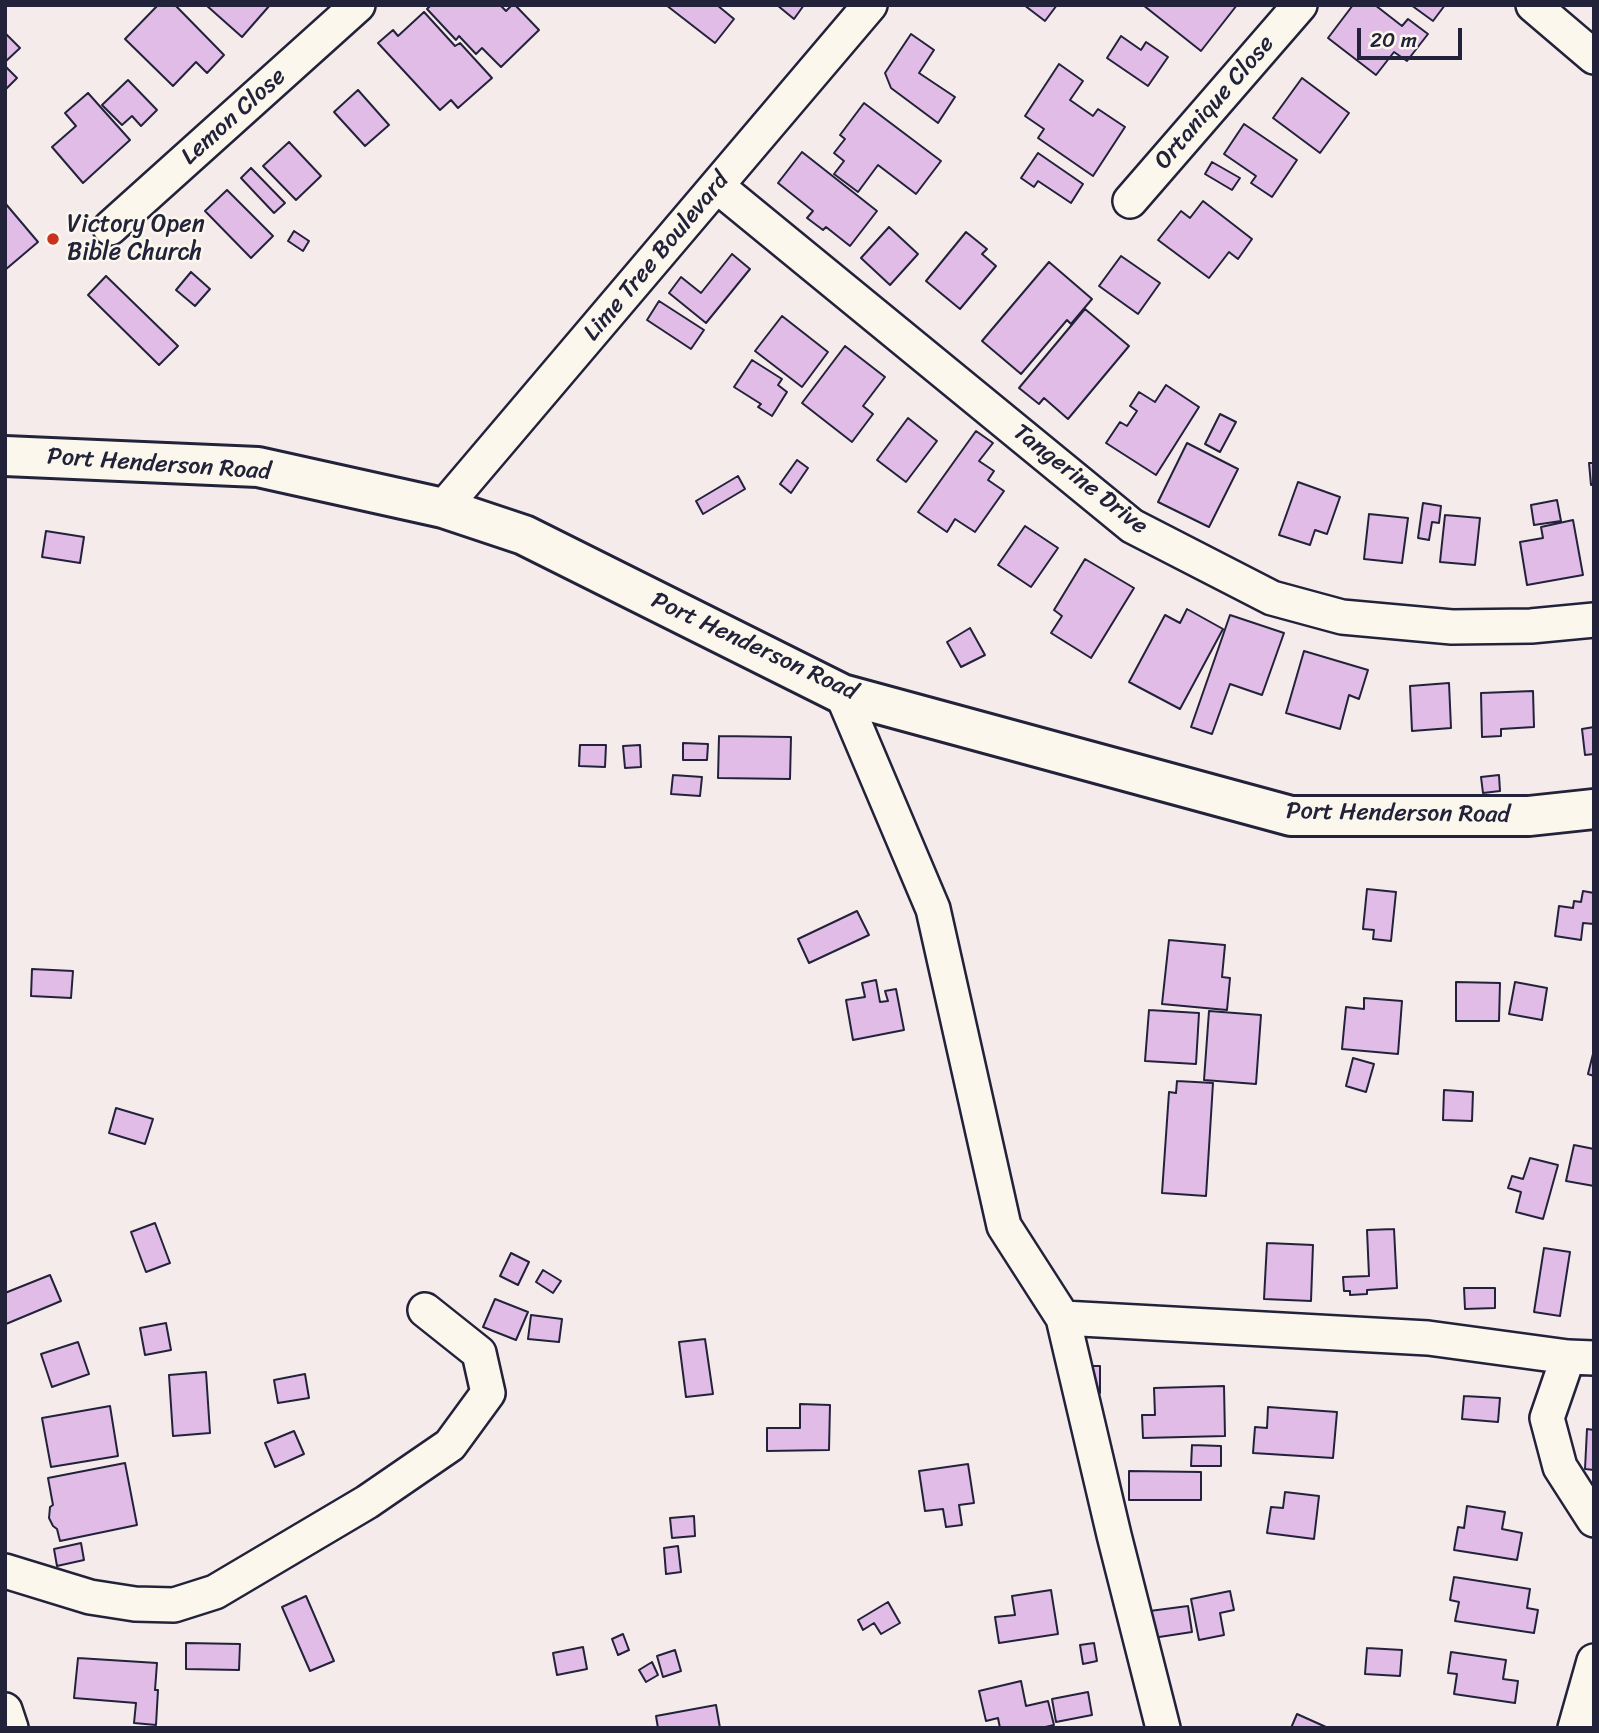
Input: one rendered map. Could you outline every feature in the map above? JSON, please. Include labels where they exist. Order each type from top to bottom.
[{"type":"street","name":"Lemon Close","points":[[110,228],[358,5]]},
{"type":"street","name":"Lime Tree Boulevard","points":[[443,508],[870,5]]},
{"type":"street","name":"Ortanique Close","points":[[1130,201],[1300,5]]},
{"type":"street","points":[[1533,5],[1594,57]]},
{"type":"street","name":"Tangerine Drive","points":[[717,186],[1132,526],[1272,597],[1342,617],[1452,626],[1531,626],[1594,620]]},
{"type":"street","name":"Port Henderson Road","points":[[5,456],[258,467],[443,508],[524,535],[842,694],[1291,816],[1529,816],[1594,809]]},
{"type":"street","points":[[842,694],[933,909],[1004,1226],[1063,1318],[1163,1728]]},
{"type":"street","points":[[5,1572],[90,1597],[135,1604],[174,1605],[215,1592],[367,1502],[450,1444],[488,1393],[479,1353],[425,1310]]},
{"type":"street","points":[[1063,1318],[1428,1338],[1581,1358],[1547,1418],[1560,1467],[1594,1520]]},
{"type":"street","points":[[1575,1728],[1594,1661]]},
{"type":"street","points":[[5,1710],[11,1728]]},
{"type":"building","points":[[158,5],[175,5],[224,55],[207,73],[196,62],[173,86],[125,39]]},
{"type":"building","points":[[206,5],[270,5],[242,37]]},
{"type":"building","points":[[431,5],[500,5],[506,11],[515,5],[539,30],[501,67],[482,48],[476,54],[459,36],[456,40],[427,9]]},
{"type":"building","points":[[666,5],[717,5],[734,19],[715,43]]},
{"type":"building","points":[[777,5],[804,5],[794,19]]},
{"type":"building","points":[[1024,5],[1057,5],[1045,21]]},
{"type":"building","points":[[1143,5],[1237,5],[1201,51]]},
{"type":"building","points":[[1353,5],[1375,5],[1402,26],[1408,19],[1428,34],[1407,61],[1394,52],[1376,75],[1328,38]]},
{"type":"building","points":[[1411,5],[1445,5],[1433,21]]},
{"type":"building","points":[[424,12],[455,46],[460,43],[492,78],[458,108],[451,100],[440,110],[378,43],[393,30],[398,36]]},
{"type":"building","points":[[5,33],[20,48],[5,62]]},
{"type":"building","points":[[911,34],[934,50],[919,73],[955,97],[938,123],[891,88],[885,73]]},
{"type":"building","points":[[1121,36],[1141,50],[1146,42],[1168,57],[1148,86],[1107,58]]},
{"type":"building","points":[[1059,64],[1083,81],[1070,100],[1093,116],[1098,109],[1125,127],[1093,176],[1038,138],[1044,129],[1025,116]]},
{"type":"building","points":[[5,66],[17,78],[5,90]]},
{"type":"building","points":[[1302,78],[1349,113],[1320,153],[1273,118]]},
{"type":"building","points":[[128,80],[157,110],[141,126],[132,116],[122,125],[102,105]]},
{"type":"building","points":[[358,90],[389,125],[365,146],[334,112]]},
{"type":"building","points":[[88,93],[130,140],[83,183],[52,147],[76,126],[65,113]]},
{"type":"building","points":[[864,103],[941,161],[916,194],[878,165],[858,192],[834,174],[844,161],[834,153],[845,139],[840,135]]},
{"type":"building","points":[[1244,124],[1297,160],[1272,197],[1251,183],[1256,176],[1224,154]]},
{"type":"building","points":[[289,142],[321,176],[296,200],[263,166]]},
{"type":"building","points":[[802,152],[877,211],[850,246],[826,227],[823,230],[807,218],[813,211],[778,183]]},
{"type":"building","points":[[1038,153],[1083,184],[1071,203],[1038,181],[1034,187],[1021,178]]},
{"type":"building","points":[[1212,162],[1240,178],[1232,190],[1205,174]]},
{"type":"building","points":[[251,168],[285,203],[274,213],[241,178]]},
{"type":"building","points":[[227,190],[273,236],[251,258],[205,211]]},
{"type":"building","points":[[1203,201],[1252,239],[1238,259],[1229,252],[1209,278],[1158,240],[1181,211],[1190,218]]},
{"type":"building","points":[[5,203],[38,242],[5,270]]},
{"type":"building","points":[[889,227],[918,254],[890,285],[861,258]]},
{"type":"building","points":[[294,231],[309,241],[303,251],[288,241]]},
{"type":"building","points":[[966,232],[987,249],[982,254],[996,266],[960,309],[926,281]]},
{"type":"building","points":[[732,254],[750,269],[706,323],[669,293],[681,277],[701,293]]},
{"type":"building","points":[[1121,256],[1160,283],[1138,314],[1099,286]]},
{"type":"building","points":[[1049,262],[1092,299],[1071,324],[1067,320],[1021,374],[982,341]]},
{"type":"building","points":[[191,272],[210,289],[195,306],[176,290]]},
{"type":"building","points":[[106,276],[178,346],[159,365],[88,295]]},
{"type":"building","points":[[659,301],[704,330],[691,349],[647,320]]},
{"type":"building","points":[[1085,309],[1129,346],[1068,419],[1044,398],[1039,404],[1019,388]]},
{"type":"building","points":[[782,316],[828,352],[802,387],[755,351]]},
{"type":"building","points":[[845,346],[885,377],[863,406],[873,414],[852,442],[802,403]]},
{"type":"building","points":[[752,360],[782,379],[778,385],[787,392],[772,416],[758,407],[761,404],[734,387]]},
{"type":"building","points":[[1166,385],[1199,407],[1156,475],[1106,443],[1120,422],[1127,426],[1137,411],[1130,406],[1139,392],[1155,402]]},
{"type":"building","points":[[1220,414],[1236,422],[1220,452],[1205,444]]},
{"type":"building","points":[[908,418],[937,441],[906,482],[877,460]]},
{"type":"building","points":[[976,431],[993,443],[979,461],[994,471],[988,480],[1004,491],[975,532],[955,519],[947,532],[918,512]]},
{"type":"building","points":[[1187,443],[1238,469],[1209,527],[1158,502]]},
{"type":"building","points":[[797,460],[808,468],[791,493],[780,484]]},
{"type":"building","points":[[1589,463],[1594,463],[1594,484],[1591,485]]},
{"type":"building","points":[[738,476],[745,489],[703,514],[696,501]]},
{"type":"building","points":[[1298,482],[1340,497],[1327,534],[1315,530],[1310,545],[1279,535]]},
{"type":"building","points":[[1557,500],[1561,521],[1534,525],[1531,505]]},
{"type":"building","points":[[1423,503],[1441,506],[1439,523],[1432,522],[1429,540],[1418,538]]},
{"type":"building","points":[[1369,514],[1408,518],[1402,563],[1364,559]]},
{"type":"building","points":[[1445,515],[1480,518],[1475,565],[1440,562]]},
{"type":"building","points":[[1573,520],[1583,575],[1527,585],[1520,542],[1543,538],[1541,527]]},
{"type":"building","points":[[1025,526],[1058,548],[1031,587],[998,565]]},
{"type":"building","points":[[46,531],[84,537],[80,563],[42,557]]},
{"type":"building","points":[[1085,559],[1134,588],[1091,658],[1051,633],[1062,616],[1054,610]]},
{"type":"building","points":[[1187,609],[1223,629],[1180,709],[1129,682],[1165,615],[1180,623]]},
{"type":"building","points":[[1230,615],[1284,633],[1262,695],[1230,684],[1212,734],[1191,727]]},
{"type":"building","points":[[970,628],[985,655],[961,667],[947,642]]},
{"type":"building","points":[[1304,651],[1368,670],[1359,699],[1349,695],[1340,729],[1286,713]]},
{"type":"building","points":[[1449,683],[1451,728],[1412,731],[1410,686]]},
{"type":"building","points":[[1533,691],[1534,727],[1501,729],[1501,736],[1482,737],[1481,693]]},
{"type":"building","points":[[1594,727],[1594,754],[1585,755],[1582,729]]},
{"type":"building","points":[[719,736],[791,737],[790,779],[718,778]]},
{"type":"building","points":[[683,743],[708,744],[707,760],[683,760]]},
{"type":"building","points":[[580,745],[606,745],[605,767],[579,766]]},
{"type":"building","points":[[640,745],[641,767],[625,768],[623,746]]},
{"type":"building","points":[[673,775],[702,777],[700,796],[671,794]]},
{"type":"building","points":[[1499,775],[1500,791],[1483,793],[1481,777]]},
{"type":"building","points":[[1367,889],[1396,892],[1391,941],[1373,939],[1374,930],[1363,929]]},
{"type":"building","points":[[1583,891],[1594,893],[1594,924],[1583,923],[1581,940],[1555,936],[1559,906],[1573,908],[1574,901],[1581,902]]},
{"type":"building","points":[[857,911],[869,935],[809,963],[798,939]]},
{"type":"building","points":[[1169,940],[1225,945],[1222,977],[1230,978],[1227,1010],[1162,1004]]},
{"type":"building","points":[[32,969],[73,971],[71,998],[31,996]]},
{"type":"building","points":[[876,980],[880,1002],[888,1001],[885,991],[896,989],[904,1030],[853,1040],[846,1000],[865,997],[862,983]]},
{"type":"building","points":[[1456,982],[1500,983],[1499,1021],[1456,1021]]},
{"type":"building","points":[[1515,982],[1547,988],[1542,1020],[1509,1014]]},
{"type":"building","points":[[1364,998],[1402,1001],[1398,1054],[1342,1049],[1346,1007],[1364,1009]]},
{"type":"building","points":[[1149,1010],[1199,1013],[1196,1064],[1145,1061]]},
{"type":"building","points":[[1209,1011],[1261,1015],[1256,1084],[1204,1080]]},
{"type":"building","points":[[1594,1050],[1594,1076],[1588,1074]]},
{"type":"building","points":[[1353,1058],[1374,1064],[1366,1092],[1346,1086]]},
{"type":"building","points":[[1177,1081],[1213,1083],[1206,1196],[1162,1193],[1169,1092],[1176,1093]]},
{"type":"building","points":[[1444,1090],[1473,1092],[1472,1121],[1443,1120]]},
{"type":"building","points":[[116,1108],[153,1119],[145,1144],[109,1133]]},
{"type":"building","points":[[1574,1145],[1594,1149],[1594,1186],[1566,1181]]},
{"type":"building","points":[[1530,1158],[1558,1165],[1543,1219],[1516,1212],[1521,1192],[1508,1188],[1512,1176],[1523,1179]]},
{"type":"building","points":[[155,1223],[170,1263],[146,1272],[131,1232]]},
{"type":"building","points":[[1394,1229],[1397,1288],[1367,1290],[1367,1294],[1350,1295],[1350,1291],[1344,1291],[1343,1277],[1369,1276],[1367,1230]]},
{"type":"building","points":[[1267,1243],[1313,1245],[1311,1301],[1264,1299]]},
{"type":"building","points":[[1544,1248],[1570,1252],[1560,1316],[1534,1312]]},
{"type":"building","points":[[511,1253],[529,1262],[518,1285],[500,1276]]},
{"type":"building","points":[[543,1270],[561,1281],[553,1293],[536,1282]]},
{"type":"building","points":[[50,1275],[61,1301],[6,1324],[5,1293]]},
{"type":"building","points":[[1464,1288],[1495,1288],[1495,1308],[1465,1309]]},
{"type":"building","points":[[495,1299],[528,1312],[516,1340],[483,1327]]},
{"type":"building","points":[[531,1315],[562,1319],[559,1342],[528,1339]]},
{"type":"building","points":[[166,1323],[171,1350],[145,1355],[140,1328]]},
{"type":"building","points":[[705,1339],[713,1394],[686,1397],[679,1342]]},
{"type":"building","points":[[78,1342],[89,1374],[52,1387],[41,1354]]},
{"type":"building","points":[[1074,1366],[1100,1366],[1100,1393],[1075,1393]]},
{"type":"building","points":[[206,1372],[210,1433],[173,1436],[169,1375]]},
{"type":"building","points":[[305,1374],[309,1398],[278,1403],[274,1380]]},
{"type":"building","points":[[1224,1386],[1225,1436],[1143,1438],[1142,1415],[1155,1415],[1154,1388]]},
{"type":"building","points":[[1464,1396],[1500,1398],[1498,1422],[1462,1419]]},
{"type":"building","points":[[800,1404],[830,1405],[829,1450],[767,1451],[767,1428],[800,1428]]},
{"type":"building","points":[[110,1406],[118,1456],[51,1467],[42,1418]]},
{"type":"building","points":[[1268,1407],[1337,1412],[1333,1458],[1253,1453],[1255,1427],[1267,1428]]},
{"type":"building","points":[[1587,1429],[1594,1430],[1594,1470],[1585,1469]]},
{"type":"building","points":[[294,1431],[304,1454],[275,1467],[265,1443]]},
{"type":"building","points":[[1192,1445],[1221,1446],[1221,1466],[1191,1466]]},
{"type":"building","points":[[125,1463],[137,1525],[60,1541],[57,1529],[49,1518],[50,1507],[53,1505],[48,1478]]},
{"type":"building","points":[[968,1464],[974,1503],[959,1505],[962,1525],[946,1527],[943,1509],[925,1511],[919,1471]]},
{"type":"building","points":[[1129,1471],[1201,1472],[1201,1500],[1129,1500]]},
{"type":"building","points":[[1285,1492],[1319,1496],[1314,1539],[1267,1533],[1271,1507],[1283,1508]]},
{"type":"building","points":[[1467,1506],[1505,1512],[1502,1529],[1522,1533],[1517,1560],[1454,1550],[1458,1527],[1464,1528]]},
{"type":"building","points":[[694,1516],[695,1536],[672,1538],[670,1518]]},
{"type":"building","points":[[81,1543],[84,1560],[57,1566],[54,1549]]},
{"type":"building","points":[[678,1546],[681,1572],[666,1574],[664,1548]]},
{"type":"building","points":[[1454,1577],[1530,1589],[1527,1608],[1538,1610],[1534,1633],[1455,1621],[1459,1602],[1450,1600]]},
{"type":"building","points":[[1051,1590],[1058,1634],[999,1643],[995,1617],[1015,1615],[1012,1596]]},
{"type":"building","points":[[1230,1591],[1234,1610],[1220,1613],[1224,1635],[1199,1640],[1191,1599]]},
{"type":"building","points":[[306,1596],[334,1661],[310,1671],[282,1607]]},
{"type":"building","points":[[888,1602],[900,1623],[881,1634],[874,1623],[863,1630],[858,1620]]},
{"type":"building","points":[[1188,1606],[1192,1632],[1146,1639],[1142,1612]]},
{"type":"building","points":[[623,1634],[629,1650],[618,1655],[612,1639]]},
{"type":"building","points":[[186,1643],[240,1644],[239,1670],[186,1669]]},
{"type":"building","points":[[1094,1643],[1097,1661],[1083,1664],[1080,1645]]},
{"type":"building","points":[[583,1647],[587,1669],[557,1675],[553,1653]]},
{"type":"building","points":[[1367,1648],[1402,1650],[1400,1676],[1365,1674]]},
{"type":"building","points":[[675,1650],[681,1671],[663,1677],[657,1656]]},
{"type":"building","points":[[1451,1652],[1506,1660],[1503,1679],[1518,1681],[1515,1703],[1454,1694],[1457,1674],[1448,1673]]},
{"type":"building","points":[[78,1658],[157,1663],[156,1725],[134,1723],[136,1703],[74,1698]]},
{"type":"building","points":[[652,1662],[658,1675],[646,1682],[639,1670]]},
{"type":"building","points":[[1021,1681],[1026,1706],[1048,1701],[1054,1725],[1041,1728],[1000,1728],[998,1718],[986,1721],[979,1691]]},
{"type":"building","points":[[1088,1692],[1092,1715],[1056,1722],[1052,1699]]},
{"type":"building","points":[[716,1705],[720,1728],[658,1728],[656,1716]]},
{"type":"building","points":[[1297,1714],[1326,1727],[1291,1728]]},
{"type":"place","name":"Victory Open Bible Church","points":[[53,239]]}]
